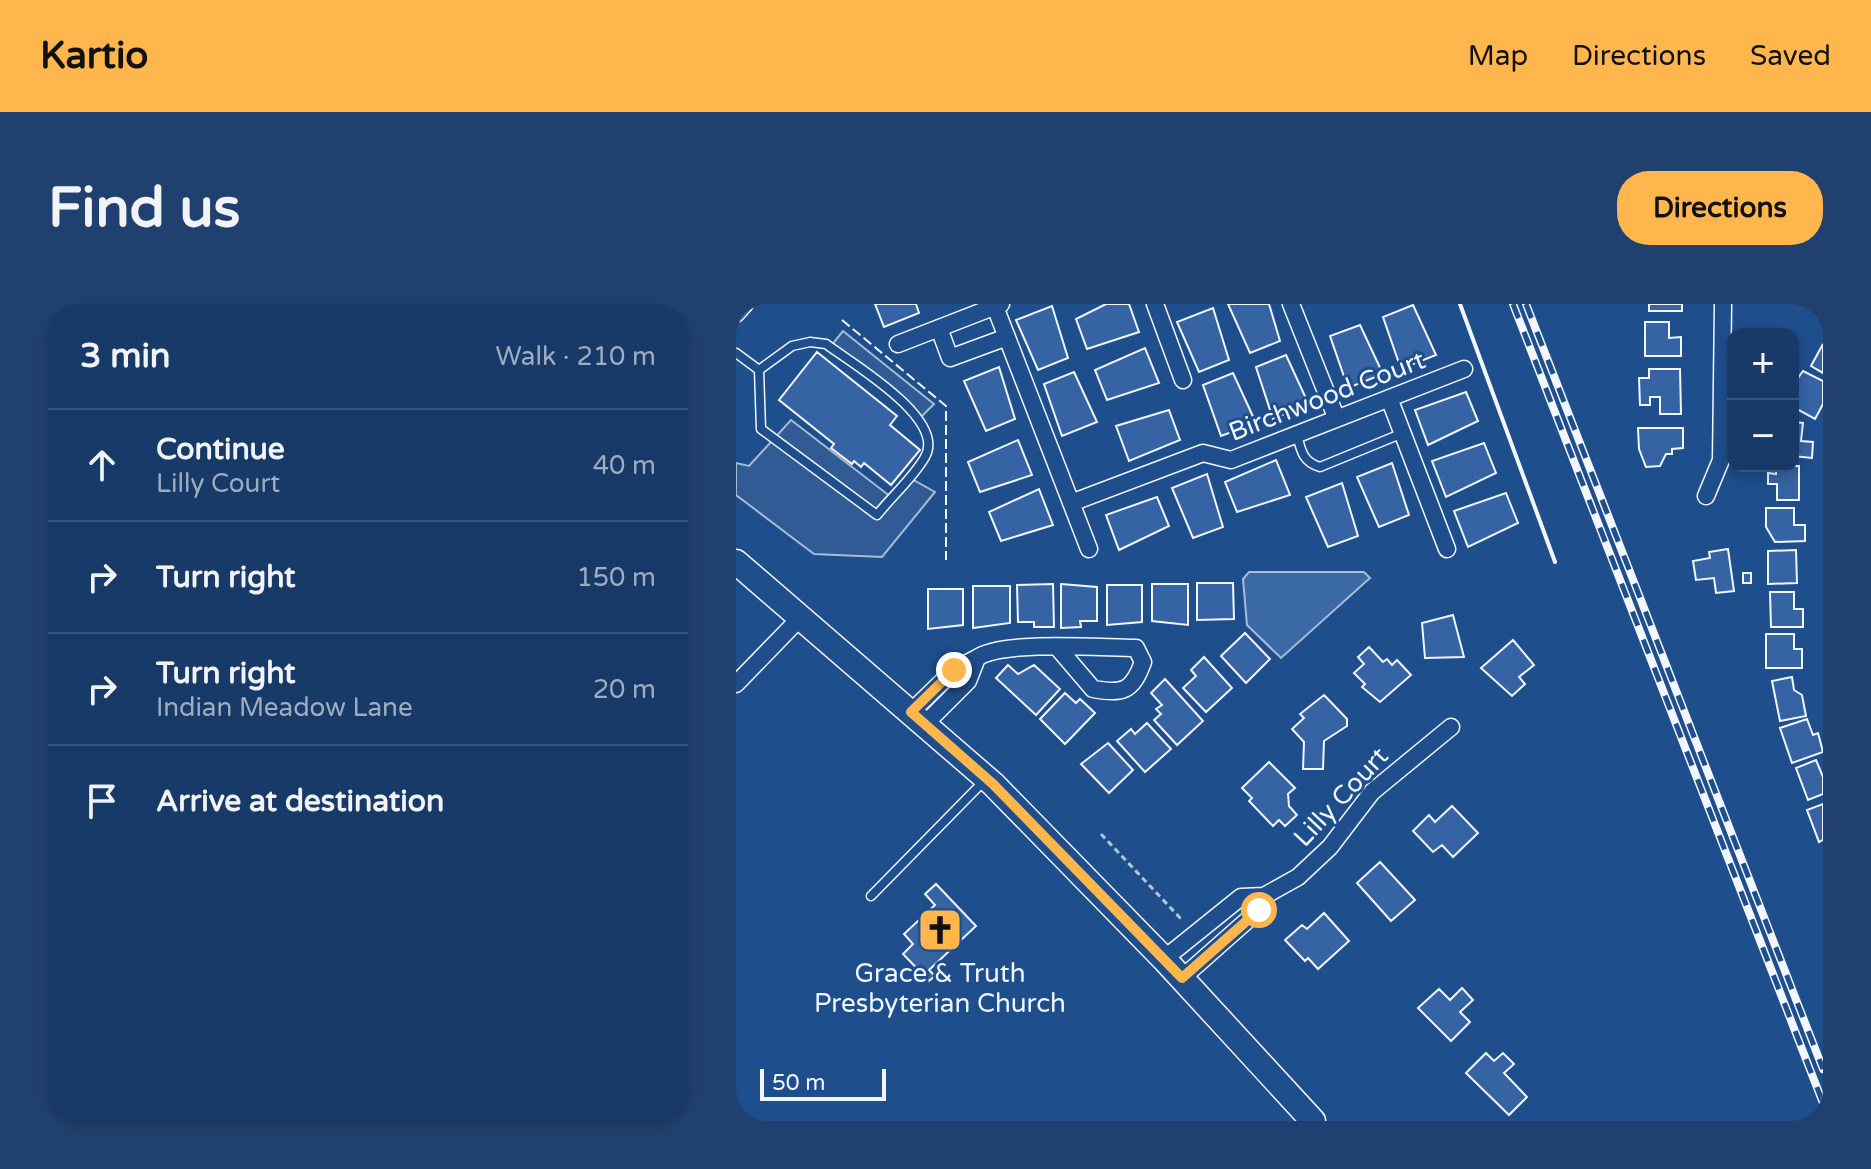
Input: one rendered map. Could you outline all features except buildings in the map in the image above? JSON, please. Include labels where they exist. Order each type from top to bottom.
[{"type":"main road","points":[[736,562],[987,779],[1164,959],[1313,1121]]},
{"type":"street","points":[[736,314],[745,304]]},
{"type":"street","points":[[1291,304],[1336,417]]},
{"type":"street","points":[[1706,496],[1721,460],[1723,304]]},
{"type":"street","points":[[898,344],[997,305],[1089,549]]},
{"type":"street","points":[[1158,305],[1183,380]]},
{"type":"street","points":[[939,328],[950,358],[1007,337]]},
{"type":"street","name":"Birchwood Court","points":[[1071,503],[1203,453],[1231,460],[1464,369]]},
{"type":"street","points":[[1389,398],[1447,549]]},
{"type":"street","points":[[736,684],[800,618]]},
{"type":"street","points":[[918,718],[954,670],[988,650],[1058,648],[1136,648],[1143,662],[1136,681],[1118,693],[1093,689],[1058,648]]},
{"type":"street","name":"Lilly Court","points":[[1164,959],[1241,897],[1264,896],[1298,877],[1330,847],[1372,792],[1451,727]]},
{"type":"street","name":"Lilly Court","points":[[1182,978],[1259,910],[1264,896]]},
{"type":"lane","points":[[810,342],[826,344],[914,410],[929,437],[926,456],[877,515],[761,429],[759,370],[792,346],[810,342]]},
{"type":"lane","points":[[736,353],[759,370]]},
{"type":"lane","points":[[1297,435],[1302,455],[1310,464],[1320,467],[1403,433]]},
{"type":"lane","points":[[871,896],[987,779]]},
{"type":"path","points":[[1101,834],[1194,932]]},
{"type":"shaded area","points":[[843,331],[934,404],[919,419],[830,347]]},
{"type":"shaded area","points":[[791,420],[891,497],[908,477],[935,492],[882,557],[814,554],[736,495],[736,463],[749,466]]},
{"type":"shaded area","points":[[1249,572],[1364,572],[1370,578],[1281,658],[1247,625],[1243,579]]},
{"type":"railway","points":[[1513,304],[1823,1103]]},
{"type":"railway","points":[[1526,304],[1823,1069]]},
{"type":"fence","points":[[842,320],[946,406],[946,560]]},
{"type":"wall","points":[[1460,304],[1555,562]]},
{"type":"place","name":"Grace & Truth Presbyterian Church","points":[[940,930]]},
{"type":"route","points":[[954,670],[911,712],[993,784],[1182,978],[1259,910]]}]
